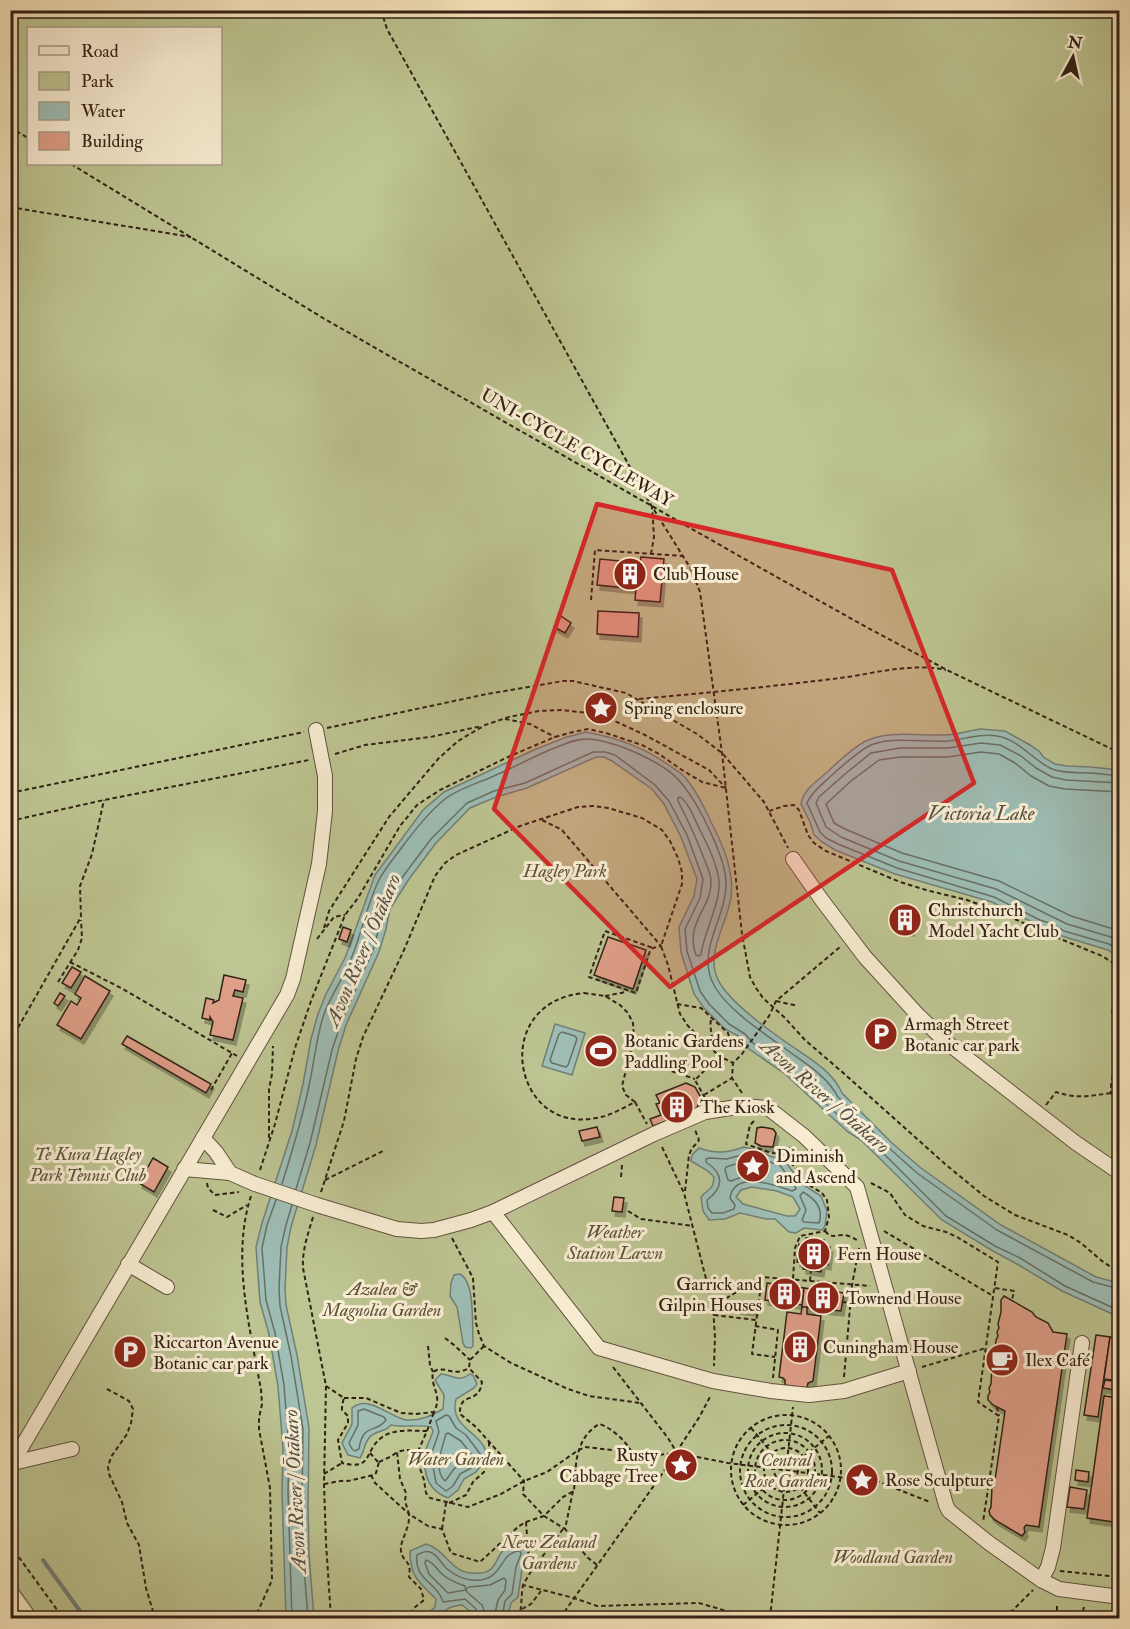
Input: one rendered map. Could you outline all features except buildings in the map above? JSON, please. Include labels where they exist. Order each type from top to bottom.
[{"type":"lane","points":[[12,1465],[287,995],[293,979],[319,864],[325,811],[325,777],[316,730]]},
{"type":"lane","points":[[793,859],[850,938],[916,1013],[945,1041],[1039,1115],[1119,1173]]},
{"type":"lane","points":[[184,1169],[230,1173],[317,1205],[397,1229],[421,1231],[448,1227],[493,1212],[654,1134],[705,1112],[743,1106],[768,1108],[804,1136],[857,1187],[949,1511],[1041,1580],[1059,1589],[1119,1597]]},
{"type":"lane","points":[[202,1138],[216,1152],[230,1173]]},
{"type":"lane","points":[[493,1212],[598,1348],[713,1378],[794,1394],[826,1395],[909,1371]]},
{"type":"lane","points":[[128,1264],[167,1287]]},
{"type":"lane","points":[[1041,1580],[1048,1567],[1053,1548],[1082,1343]]},
{"type":"lane","points":[[12,1465],[72,1449]]},
{"type":"path","points":[[381,10],[387,29],[651,505],[691,569],[700,592],[722,753],[742,934],[750,977],[756,988],[805,1040],[984,1196],[1015,1215],[1068,1235],[1082,1243],[1119,1273]]},
{"type":"path","points":[[10,127],[27,137]]},
{"type":"path","points":[[73,165],[193,237]]},
{"type":"path","name":"UNI-CYCLE CYCLEWAY","points":[[10,207],[193,237],[323,318],[751,563],[949,671],[1119,753]]},
{"type":"path","points":[[651,505],[654,537],[651,554]]},
{"type":"path","points":[[591,600],[596,550],[683,556]]},
{"type":"path","points":[[793,859],[764,802],[722,753],[697,734],[638,699],[899,670],[924,668],[949,671]]},
{"type":"path","points":[[10,820],[321,758],[365,745],[430,737],[539,711],[561,710],[604,716],[634,729],[709,770],[726,788]]},
{"type":"path","points":[[503,719],[530,724],[555,737]]},
{"type":"path","points":[[324,928],[329,911],[389,817],[438,759],[458,741],[485,725]]},
{"type":"path","points":[[255,1618],[272,1580],[270,1488],[259,1429],[261,1390],[250,1327],[242,1251],[249,1204],[295,1048],[345,915],[358,898],[400,826],[417,805],[440,790],[555,737],[588,729],[606,733],[642,745],[702,782],[726,788]]},
{"type":"path","points":[[58,982],[78,950],[82,938],[80,886],[92,854],[104,800]]},
{"type":"path","points":[[769,811],[794,805],[799,810],[808,835],[814,843],[826,851],[900,882],[967,900],[997,911],[1102,956],[1113,963],[1119,969],[1119,979],[1113,1011],[1117,1051],[1110,1085],[1111,1093],[1119,1104]]},
{"type":"path","points":[[331,1618],[324,1484],[326,1386],[303,1258],[344,1121],[356,1059],[363,1037],[404,950],[435,876],[444,863],[456,855],[520,826],[578,807],[608,808],[642,818],[662,830],[670,841],[682,872],[682,884],[661,946]]},
{"type":"path","points":[[542,819],[562,830],[661,946],[680,1014],[688,1026],[719,1056],[734,1063]]},
{"type":"path","points":[[10,1048],[14,1042],[15,1033],[81,917]]},
{"type":"path","points":[[653,948],[636,993],[589,977],[605,931],[653,948],[661,946]]},
{"type":"path","points":[[748,1096],[740,1092],[732,1078],[734,1063],[769,1016],[776,1001],[846,942]]},
{"type":"path","points":[[70,962],[123,989],[247,1062]]},
{"type":"path","points":[[628,991],[605,996],[573,994],[553,1003],[534,1018],[521,1050],[524,1075],[532,1092],[539,1101],[555,1113],[584,1119],[599,1118],[635,1102]]},
{"type":"path","points":[[605,996],[620,1005],[628,1013],[633,1023],[634,1039],[622,1086],[626,1095],[635,1102],[651,1130]]},
{"type":"path","points":[[776,1001],[798,1006]]},
{"type":"path","points":[[677,1004],[701,1008],[728,1034],[731,1045]]},
{"type":"path","points":[[712,1018],[710,1023],[714,1042],[712,1049]]},
{"type":"path","points":[[269,1141],[269,1089],[272,1074],[273,1036]]},
{"type":"path","points":[[1116,1039],[1119,1044]]},
{"type":"path","points":[[211,1090],[232,1053]]},
{"type":"path","points":[[695,1080],[719,1056]]},
{"type":"path","points":[[629,1057],[695,1080],[706,1100],[705,1112]]},
{"type":"path","points":[[703,1095],[732,1078]]},
{"type":"path","points":[[1039,1115],[1056,1092],[1079,1097],[1111,1093]]},
{"type":"path","points":[[768,1108],[750,1125],[746,1144],[771,1153],[783,1154],[798,1171],[804,1182],[822,1193],[827,1200],[829,1217],[825,1231]]},
{"type":"path","points":[[684,1193],[689,1155],[699,1140],[689,1119]]},
{"type":"path","points":[[560,1618],[676,1453],[714,1388],[713,1306],[684,1193],[660,1144]]},
{"type":"path","points":[[325,1180],[383,1151]]},
{"type":"path","points":[[857,1187],[870,1183],[890,1193],[905,1215],[923,1226],[957,1237],[998,1262],[978,1402],[999,1416]]},
{"type":"path","points":[[213,1210],[227,1217],[249,1204]]},
{"type":"path","points":[[628,1211],[641,1219],[693,1226]]},
{"type":"path","points":[[866,1220],[993,1296]]},
{"type":"path","points":[[793,1279],[795,1248],[800,1236],[825,1231]]},
{"type":"path","points":[[825,1231],[829,1236],[846,1235],[861,1241],[852,1285],[843,1385]]},
{"type":"path","points":[[450,1234],[473,1278],[476,1323],[484,1346],[511,1363],[568,1389],[589,1396],[640,1403]]},
{"type":"path","points":[[810,1281],[811,1270]]},
{"type":"path","points":[[713,1306],[762,1277],[870,1286]]},
{"type":"path","points":[[762,1277],[752,1354],[775,1357]]},
{"type":"path","points":[[994,1288],[1014,1291],[1012,1300]]},
{"type":"path","points":[[843,1302],[850,1303]]},
{"type":"path","points":[[714,1315],[756,1320]]},
{"type":"path","points":[[755,1326],[778,1330],[772,1384]]},
{"type":"path","points":[[445,1338],[470,1360]]},
{"type":"path","points":[[428,1346],[433,1383],[439,1399],[417,1460],[426,1493],[430,1498],[468,1507],[547,1472],[585,1448],[632,1454],[676,1453],[731,1464],[879,1482],[938,1505]]},
{"type":"path","points":[[469,1368],[470,1360],[484,1346]]},
{"type":"path","points":[[909,1371],[986,1348]]},
{"type":"path","points":[[612,1367],[668,1438],[676,1453]]},
{"type":"path","points":[[433,1372],[435,1369],[441,1369],[458,1373],[469,1368]]},
{"type":"path","points":[[469,1368],[482,1382],[481,1390],[478,1395],[461,1403],[460,1414],[476,1427],[524,1481],[523,1494],[544,1516],[564,1529],[587,1557],[597,1565]]},
{"type":"path","points":[[326,1386],[344,1398],[366,1398],[401,1413],[434,1412]]},
{"type":"path","points":[[107,1389],[129,1401],[133,1409],[127,1434],[111,1457],[108,1467],[109,1474],[123,1502],[127,1523],[140,1545],[146,1588],[154,1618]]},
{"type":"path","points":[[342,1463],[338,1440],[349,1420],[342,1410],[344,1398]]},
{"type":"path","points":[[770,1618],[794,1401]]},
{"type":"path","points":[[981,1536],[999,1416],[997,1407]]},
{"type":"path","points":[[792,1416],[812,1422],[829,1436],[839,1455],[841,1476],[836,1493],[821,1513],[806,1522],[789,1526],[759,1519],[743,1505],[733,1485],[731,1464],[738,1443],[751,1428],[771,1417],[792,1416]]},
{"type":"path","points":[[519,1618],[523,1585],[564,1529],[574,1491],[577,1451],[588,1433],[599,1424],[607,1427],[622,1438],[632,1454]]},
{"type":"path","points":[[779,1425],[791,1425],[808,1430],[822,1442],[831,1459],[832,1476],[826,1494],[815,1507],[799,1515],[781,1516],[769,1514],[758,1508],[750,1499],[740,1478],[740,1465],[743,1454],[757,1435],[779,1425]]},
{"type":"path","points":[[751,1428],[772,1453]]},
{"type":"path","points":[[324,1474],[342,1463],[361,1464],[380,1438],[387,1434],[397,1431],[427,1431]]},
{"type":"path","points":[[790,1433],[802,1438],[814,1448],[820,1461],[821,1474],[817,1489],[809,1498],[795,1506],[782,1508],[771,1505],[756,1494],[747,1476],[747,1466],[754,1449],[762,1441],[769,1436],[790,1433]]},
{"type":"path","points":[[803,1457],[829,1436]]},
{"type":"path","points":[[448,1503],[466,1495],[473,1482],[484,1472],[489,1459],[489,1441]]},
{"type":"path","points":[[789,1441],[800,1444],[809,1452],[814,1462],[815,1474],[811,1485],[804,1493],[793,1499],[783,1500],[774,1498],[762,1489],[756,1475],[756,1467],[761,1453],[767,1447],[773,1443],[789,1441]]},
{"type":"path","points":[[788,1449],[797,1451],[803,1457],[808,1473],[800,1487],[783,1492],[769,1484],[764,1468],[772,1453],[788,1449]]},
{"type":"path","points":[[324,1484],[348,1481],[376,1473],[379,1462],[397,1452],[406,1450],[415,1451],[418,1454]]},
{"type":"path","points":[[397,1452],[400,1479],[406,1493],[405,1501],[409,1514],[401,1549],[402,1557],[410,1567],[409,1577],[421,1589],[424,1600],[414,1608],[408,1618]]},
{"type":"path","points":[[370,1453],[379,1462]]},
{"type":"path","points":[[787,1458],[796,1463],[798,1472],[792,1481],[784,1482],[776,1478],[774,1469],[779,1460],[787,1458]]},
{"type":"path","points":[[371,1475],[375,1484],[409,1514],[428,1526],[442,1529]]},
{"type":"path","points":[[743,1505],[769,1484]]},
{"type":"path","points":[[800,1487],[821,1513]]},
{"type":"path","points":[[448,1503],[442,1529],[452,1553],[480,1562],[526,1522],[544,1516],[563,1497],[574,1491]]},
{"type":"path","points":[[526,1522],[530,1573]]},
{"type":"path","points":[[10,1545],[63,1618]]},
{"type":"path","points":[[1055,1570],[1119,1577]]},
{"type":"path","points":[[523,1585],[597,1606],[699,1603],[751,1618]]},
{"type":"path","points":[[522,1608],[531,1604],[542,1590]]},
{"type":"path","points":[[1005,1618],[1030,1594]]},
{"type":"path","points":[[1057,1599],[1057,1618]]},
{"type":"path","points":[[1081,1618],[1086,1600]]},
{"type":"highlighted area","points":[[597,504],[892,570],[974,783],[670,987],[494,809]]},
{"type":"green space","name":"Hagley Park","points":[[11,11],[1119,11],[1119,1618],[39,1618],[11,1579]]},
{"type":"water","name":"Victoria Lake","points":[[980,729],[1005,731],[1030,745],[1055,764],[1119,770],[1119,960],[1108,950],[1062,936],[992,902],[895,874],[835,850],[814,835],[801,804],[804,795],[814,783],[861,744],[884,736],[948,735]]},
{"type":"water","name":"Avon River / Ōtākaro","points":[[586,732],[619,740],[660,759],[681,774],[699,797],[722,845],[731,879],[729,908],[717,941],[714,964],[716,974],[727,993],[774,1034],[827,1072],[842,1093],[892,1143],[921,1168],[1001,1225],[1096,1277],[1119,1283],[1119,1317],[1062,1291],[942,1220],[861,1140],[848,1132],[785,1074],[749,1049],[742,1038],[725,1029],[704,1008],[694,994],[681,952],[679,927],[694,896],[697,879],[681,837],[664,804],[652,789],[612,761],[604,757],[596,757],[527,788],[470,808],[436,843],[390,909],[379,952],[346,1025],[316,1145],[287,1247],[286,1305],[309,1428],[309,1554],[314,1618],[286,1618],[283,1449],[278,1386],[269,1334],[260,1302],[256,1247],[292,1131],[318,1014],[345,958],[375,875],[423,810],[444,792],[536,749]]},
{"type":"water","points":[[555,1024],[585,1033],[572,1075],[542,1066]]},
{"type":"water","name":"Botanic Gardens Paddling Pool","points":[[600,1044],[614,1049],[610,1059],[597,1054],[594,1061],[587,1059],[592,1045],[599,1047]]},
{"type":"water","points":[[744,1147],[773,1157],[781,1156],[802,1184],[821,1196],[827,1211],[825,1226],[822,1230],[804,1228],[796,1233],[789,1232],[775,1219],[740,1213],[725,1219],[709,1220],[703,1211],[701,1197],[711,1188],[714,1177],[691,1161],[693,1154],[699,1148],[727,1152]],"holes":[[[752,1187],[777,1191],[793,1197],[800,1209],[795,1216],[743,1204],[736,1197],[741,1190]]]},
{"type":"water","points":[[460,1274],[465,1278],[470,1294],[473,1339],[471,1348],[465,1347],[463,1343],[457,1307],[450,1296],[454,1275]]},
{"type":"water","name":"Water Garden","points":[[441,1374],[459,1378],[473,1375],[477,1384],[456,1399],[455,1409],[457,1418],[481,1442],[487,1458],[476,1472],[464,1479],[458,1490],[448,1498],[436,1491],[426,1475],[425,1454],[433,1431],[431,1427],[391,1425],[369,1437],[360,1458],[348,1455],[342,1443],[352,1424],[352,1408],[359,1404],[372,1405],[406,1420],[416,1420],[443,1409],[444,1395],[435,1380]]},
{"type":"water","points":[[523,1541],[528,1543],[529,1550],[522,1569],[518,1597],[511,1603],[507,1618],[471,1618],[471,1612],[462,1605],[446,1610],[442,1618],[423,1618],[435,1607],[436,1599],[420,1583],[414,1573],[410,1551],[426,1544],[434,1547],[462,1571],[482,1573],[491,1569],[505,1549]]},
{"type":"waterway","points":[[43,1560],[85,1618]]},
{"type":"place","name":"Club House","points":[[630,574]]},
{"type":"place","name":"Spring enclosure","points":[[601,708]]},
{"type":"place","name":"Christchurch Model Yacht Club","points":[[905,920]]},
{"type":"place","name":"Armagh Street Botanic car park","points":[[881,1034]]},
{"type":"place","name":"Botanic Gardens Paddling Pool","points":[[601,1051]]},
{"type":"place","name":"The Kiosk","points":[[677,1107]]},
{"type":"place","name":"Diminish and Ascend","points":[[753,1166]]},
{"type":"place","name":"Fern House","points":[[814,1254]]},
{"type":"place","name":"Garrick and Gilpin Houses","points":[[785,1294]]},
{"type":"place","name":"Townend House","points":[[823,1298]]},
{"type":"place","name":"Cuningham House","points":[[800,1347]]},
{"type":"place","name":"Riccarton Avenue Botanic car park","points":[[130,1352]]},
{"type":"place","name":"Ilex Café","points":[[1002,1360]]},
{"type":"place","name":"Rusty Cabbage Tree","points":[[681,1465]]},
{"type":"place","name":"Rose Sculpture","points":[[862,1480]]},
{"type":"park label","name":"Te Kura Hagley Park Tennis Club","points":[[88,1164]]},
{"type":"park label","name":"Weather Station Lawn","points":[[615,1242]]},
{"type":"park label","name":"Azalea & Magnolia Garden","points":[[382,1299]]},
{"type":"park label","name":"Central Rose Garden","points":[[786,1470]]},
{"type":"park label","name":"New Zealand Gardens","points":[[549,1552]]},
{"type":"park label","name":"Woodland Garden","points":[[893,1557]]}]
